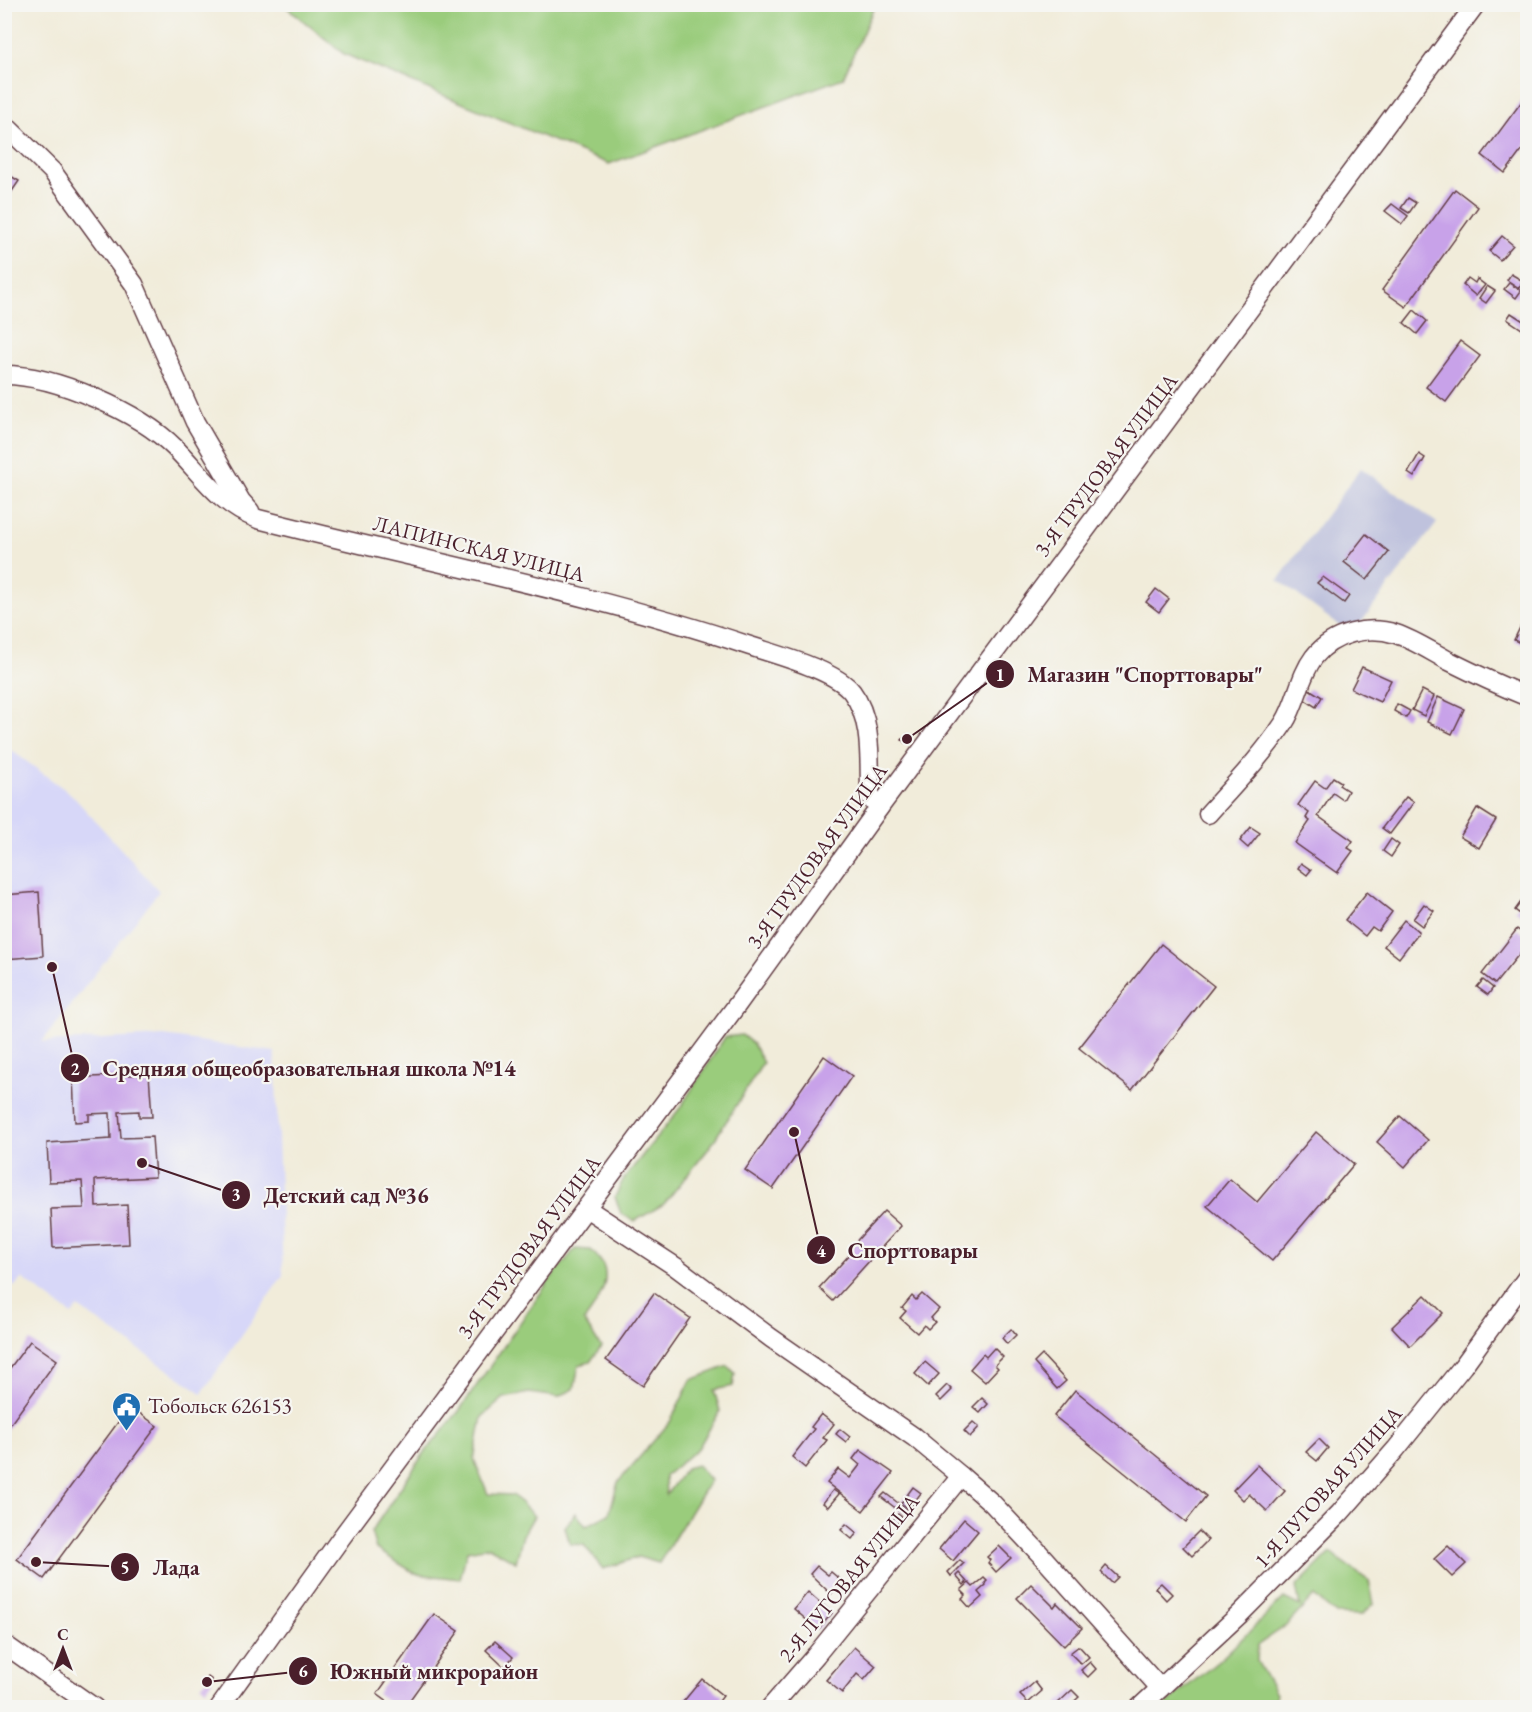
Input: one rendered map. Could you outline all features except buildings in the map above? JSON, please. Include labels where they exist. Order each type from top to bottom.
[{"type":"street","name":"3-Я ТРУДОВАЯ УЛИЦА","points":[[219,1707],[341,1538],[737,1005],[879,808],[1476,4]]},
{"type":"street","points":[[4,124],[52,171],[134,284],[195,422],[241,501],[258,519]]},
{"type":"street","name":"ЛАПИНСКАЯ УЛИЦА","points":[[4,375],[40,378],[108,404],[163,437],[222,499],[241,513],[258,519],[511,578],[698,629],[794,660],[834,678],[851,692],[864,717],[872,800],[879,808]]},
{"type":"street","points":[[1208,814],[1284,722],[1313,658],[1326,645],[1339,638],[1368,630],[1398,635],[1527,697]]},
{"type":"street","points":[[586,1208],[676,1267],[771,1338],[914,1437],[962,1476],[992,1503],[1040,1554],[1160,1688]]},
{"type":"street","name":"1-Я ЛУГОВАЯ УЛИЦА","points":[[1139,1707],[1239,1615],[1340,1513],[1396,1449],[1463,1366],[1527,1276]]},
{"type":"street","name":"2-Я ЛУГОВАЯ УЛИЦА","points":[[770,1707],[816,1655],[962,1476]]},
{"type":"street","points":[[4,1644],[95,1707]]},
{"type":"shaded area","points":[[1361,468],[1437,523],[1359,625],[1341,627],[1278,580]]},
{"type":"shaded area","points":[[4,745],[71,794],[159,891],[42,1042],[164,1036],[275,1052],[283,1275],[202,1393],[78,1307],[72,1315],[22,1278],[14,1287],[5,1280]]},
{"type":"green space","points":[[284,5],[875,5],[843,78],[609,164],[344,54]]},
{"type":"green space","points":[[742,1035],[753,1044],[763,1063],[710,1147],[664,1204],[635,1221],[621,1214],[615,1197],[623,1180],[680,1108],[725,1037]]},
{"type":"green space","points":[[575,1249],[591,1250],[602,1263],[605,1272],[601,1295],[584,1321],[601,1347],[590,1362],[579,1365],[574,1389],[558,1397],[529,1393],[504,1398],[482,1417],[474,1459],[488,1494],[513,1495],[534,1516],[523,1535],[516,1562],[489,1547],[467,1551],[460,1579],[416,1574],[376,1549],[371,1532],[422,1456],[459,1411],[551,1278]]},
{"type":"green space","points":[[728,1366],[735,1373],[733,1386],[714,1390],[720,1411],[699,1447],[665,1476],[666,1495],[686,1468],[697,1465],[710,1480],[659,1563],[638,1557],[603,1569],[584,1545],[570,1544],[565,1527],[576,1513],[586,1526],[609,1514],[618,1482],[670,1422],[691,1380]]},
{"type":"green space","points":[[1330,1553],[1369,1581],[1374,1604],[1361,1615],[1336,1614],[1314,1596],[1287,1625],[1258,1645],[1257,1661],[1276,1694],[1272,1707],[1162,1707],[1221,1659],[1284,1598],[1300,1606],[1296,1587]]},
{"type":"place","name":"Магазин \"Спорттовары\"","points":[[907,739]]},
{"type":"place","name":"Средняя общеобразовательная школа №14","points":[[52,967]]},
{"type":"place","name":"Спорттовары","points":[[794,1132]]},
{"type":"place","name":"Детский сад №36","points":[[142,1163]]},
{"type":"place","name":"Тобольск 626153","points":[[127,1432]]},
{"type":"place","name":"Лада","points":[[36,1562]]},
{"type":"place","name":"Южный микрорайон","points":[[207,1682]]}]
